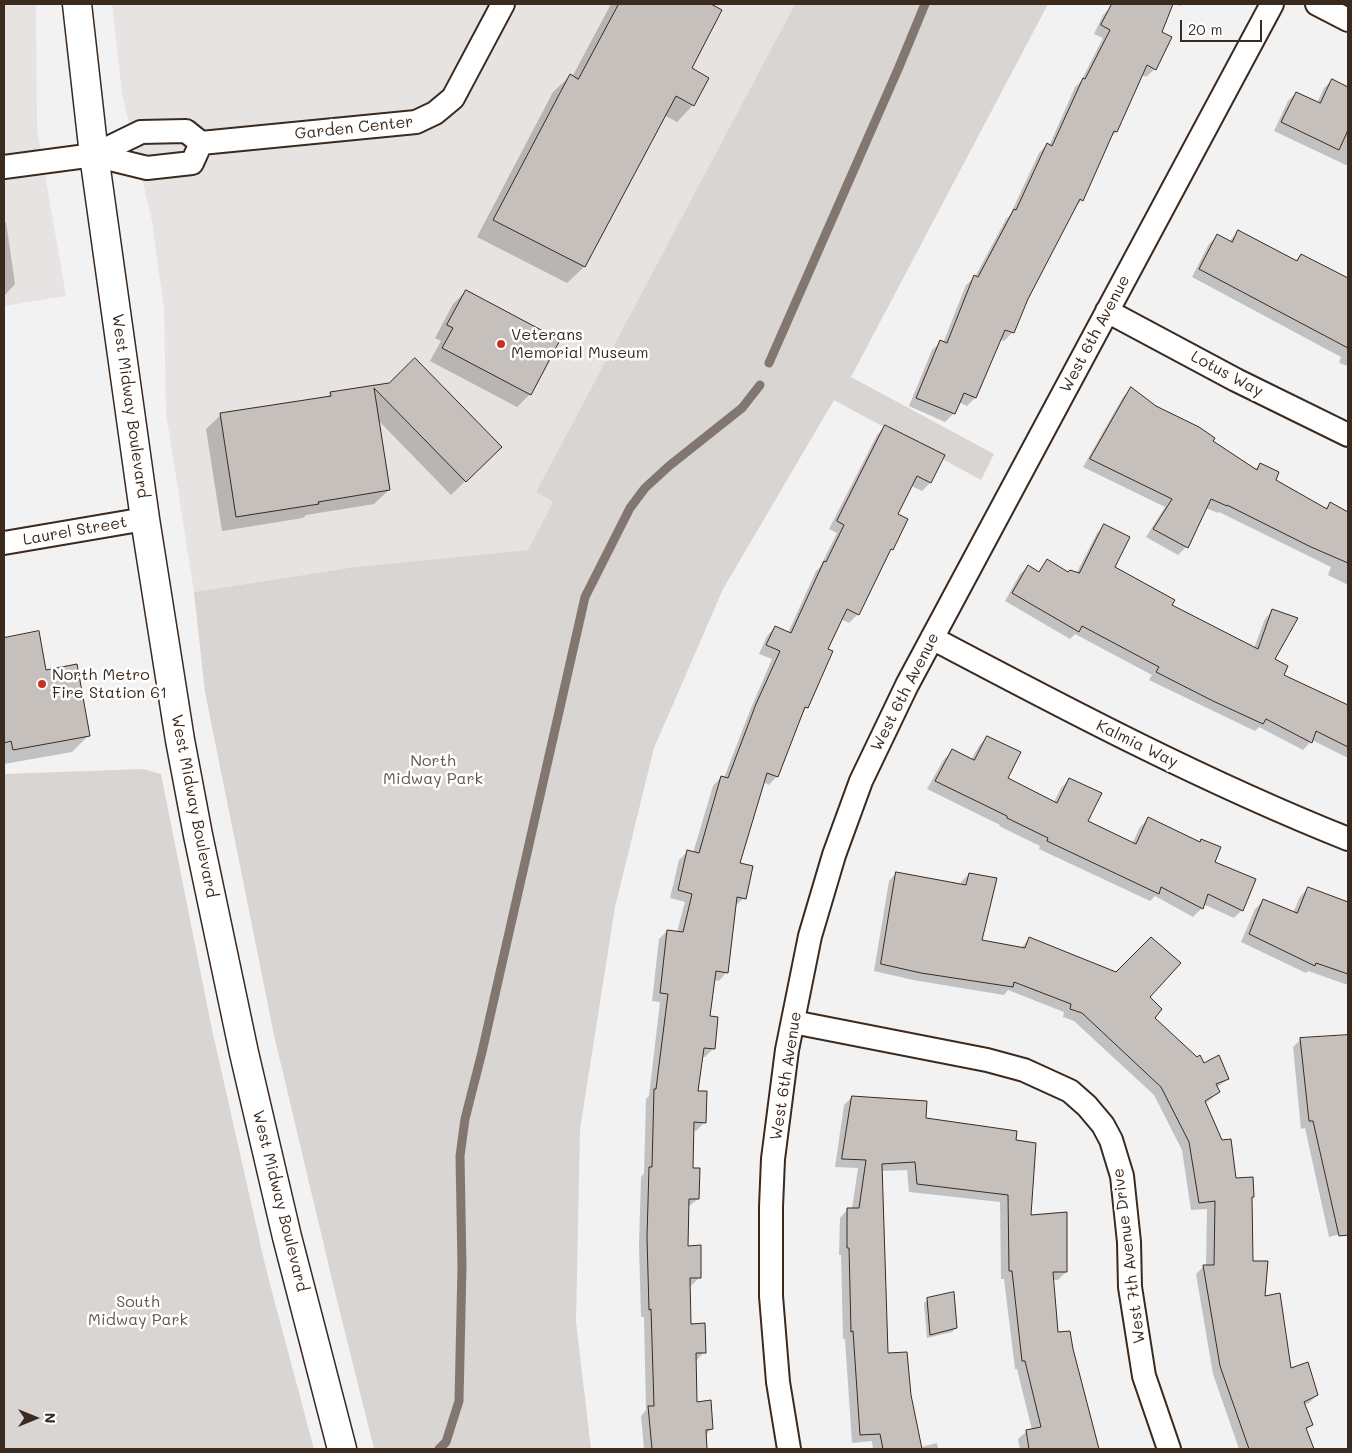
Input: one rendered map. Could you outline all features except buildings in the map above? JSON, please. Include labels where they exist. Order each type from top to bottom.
[{"type":"main road","name":"West Midway Boulevard","points":[[77,4],[94,155],[145,519],[180,740],[244,1053],[287,1237],[342,1449]]},
{"type":"street","name":"Garden Center","points":[[201,144],[405,124],[427,118],[444,107],[453,98],[504,4]]},
{"type":"street","name":"West 6th Avenue","points":[[788,1449],[778,1382],[771,1296],[773,1159],[779,1104],[810,936],[834,855],[861,781],[906,685],[1272,4]]},
{"type":"street","points":[[1318,4],[1348,20]]},
{"type":"street","points":[[4,167],[94,155],[141,132],[186,131],[201,144],[192,163],[163,167],[147,168],[94,155]]},
{"type":"street","name":"Lotus Way","points":[[1108,311],[1236,380],[1348,435]]},
{"type":"street","name":"Laurel Street","points":[[4,543],[145,519]]},
{"type":"street","name":"Kalmia Way","points":[[932,638],[1082,717],[1212,781],[1348,839]]},
{"type":"street","name":"West 7th Avenue Drive","points":[[793,1022],[988,1060],[1015,1068],[1061,1086],[1070,1091],[1087,1106],[1103,1125],[1111,1140],[1122,1176],[1129,1242],[1130,1287],[1144,1376],[1169,1449]]},
{"type":"shaded area","points":[[4,4],[36,4],[37,128],[66,296],[4,306]]},
{"type":"shaded area","points":[[112,4],[795,4],[536,492],[553,502],[528,550],[355,567],[194,592],[166,413],[164,309],[152,221],[122,93]]},
{"type":"green space","name":"North Midway Park","points":[[795,4],[1048,4],[851,377],[994,454],[981,480],[834,400],[723,589],[654,748],[615,907],[580,1129],[576,1322],[591,1449],[374,1449],[274,1035],[205,692],[194,592],[355,567],[528,550],[553,502],[536,492]]},
{"type":"green space","name":"South Midway Park","points":[[143,769],[161,774],[211,1025],[266,1269],[314,1449],[4,1449],[4,774]]},
{"type":"waterway","points":[[769,363],[925,4]]},
{"type":"waterway","points":[[439,1449],[446,1442],[459,1401],[462,1267],[460,1156],[465,1119],[482,1052],[585,597],[630,508],[645,488],[669,466],[742,408],[760,385]]},
{"type":"place","name":"Veterans Memorial Museum","points":[[501,344]]},
{"type":"place","name":"North Metro Fire Station 61","points":[[42,684]]}]
